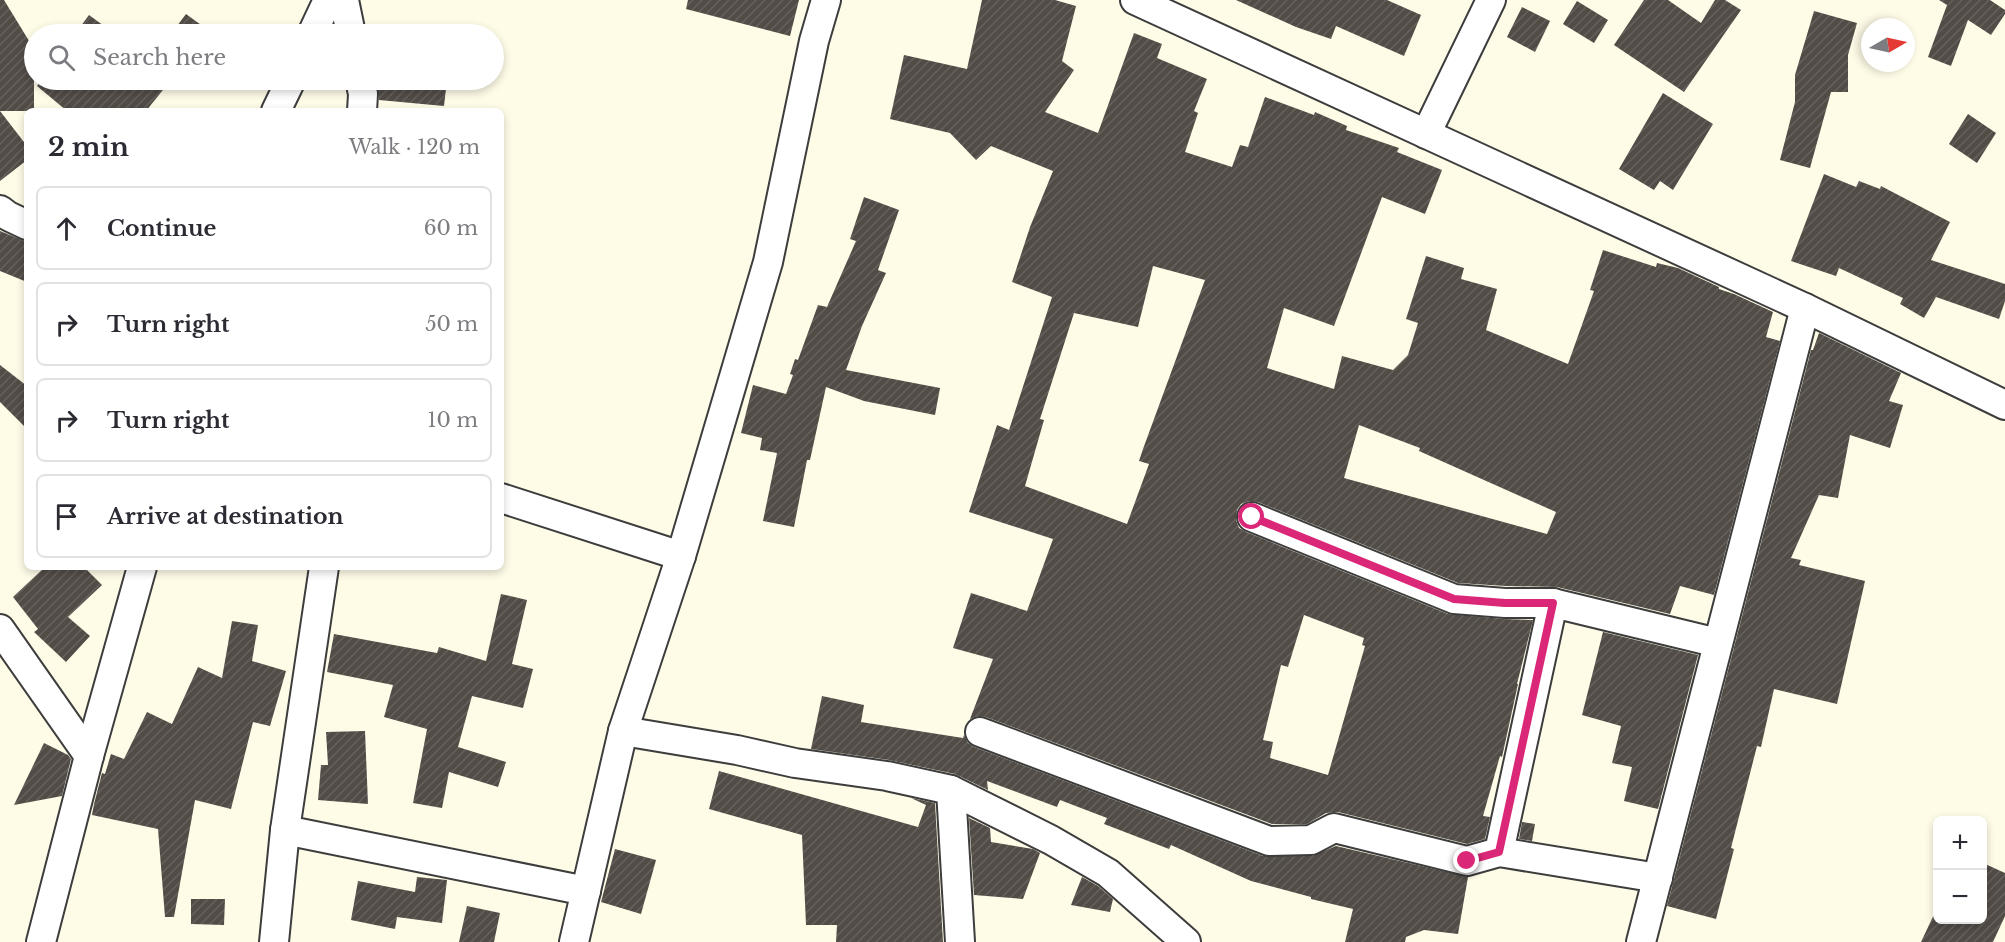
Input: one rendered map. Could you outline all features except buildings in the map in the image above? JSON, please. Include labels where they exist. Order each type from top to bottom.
[{"type":"street","points":[[317,24],[328,0]]},
{"type":"street","points":[[344,0],[349,24]]},
{"type":"street","points":[[580,941],[586,891],[623,731],[681,556],[768,262],[812,53],[826,0]]},
{"type":"street","points":[[1135,0],[1805,308],[2005,405]]},
{"type":"street","points":[[1425,134],[1491,0]]},
{"type":"street","points":[[277,108],[286,90]]},
{"type":"street","points":[[362,90],[363,108]]},
{"type":"street","points":[[0,210],[24,224]]},
{"type":"street","points":[[1641,942],[1805,308]]},
{"type":"street","points":[[504,499],[681,556]]},
{"type":"street","points":[[1252,517],[1454,599],[1505,603],[1553,603],[1718,643]]},
{"type":"street","points":[[41,942],[89,756],[141,570]]},
{"type":"street","points":[[274,942],[285,830],[324,570]]},
{"type":"street","points":[[1499,852],[1553,603]]},
{"type":"street","points":[[0,629],[89,756]]},
{"type":"street","points":[[623,731],[737,750],[795,763],[887,776],[951,790],[1051,840],[1108,873],[1186,942]]},
{"type":"street","points":[[981,732],[1269,841],[1311,840],[1334,828],[1467,861],[1499,852],[1658,878]]},
{"type":"street","points":[[951,790],[960,942]]},
{"type":"street","points":[[285,830],[586,891]]},
{"type":"route","points":[[1252,517],[1454,599],[1505,603],[1553,603],[1499,852],[1467,861]]}]
